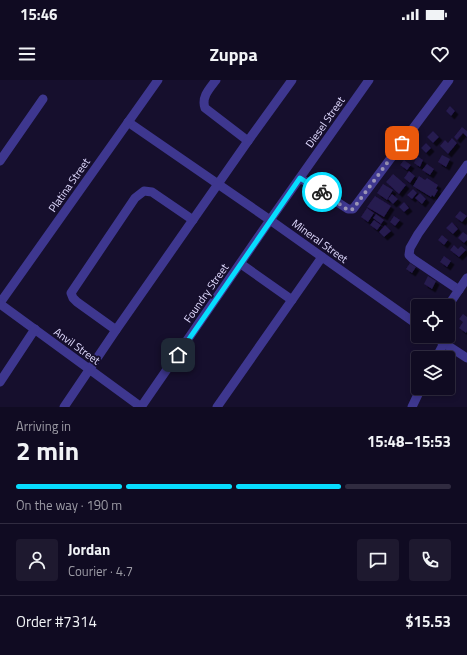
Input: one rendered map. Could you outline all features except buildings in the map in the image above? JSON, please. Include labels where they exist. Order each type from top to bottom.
[{"type":"street","name":"Platina Street","points":[[0,303],[158,80]]},
{"type":"street","points":[[216,80],[203,100],[205,108],[248,141]]},
{"type":"street","points":[[64,407],[116,330],[292,80]]},
{"type":"street","name":"Diesel Street","points":[[241,264],[270,220],[369,80]]},
{"type":"street","points":[[300,178],[348,210],[353,209],[449,80]]},
{"type":"street","points":[[0,160],[43,99]]},
{"type":"street","name":"Mineral Street","points":[[128,122],[411,320]]},
{"type":"street","points":[[459,290],[412,259],[409,255],[409,250],[418,234],[467,166]]},
{"type":"street","points":[[116,330],[74,300],[72,293],[135,198],[144,191],[152,192],[193,220]]},
{"type":"street","points":[[217,407],[322,257]]},
{"type":"street","name":"Foundry Street","points":[[141,407],[241,264],[292,300]]},
{"type":"street","points":[[453,299],[467,278]]},
{"type":"street","name":"Anvil Street","points":[[0,303],[141,407]]},
{"type":"street","points":[[0,382],[35,329]]},
{"type":"street","points":[[440,351],[444,343],[467,358]]},
{"type":"street","points":[[412,407],[418,395]]},
{"type":"way so far","points":[[322,192],[348,210],[355,208],[402,143]]},
{"type":"route","points":[[178,355],[300,178],[322,192]]}]
